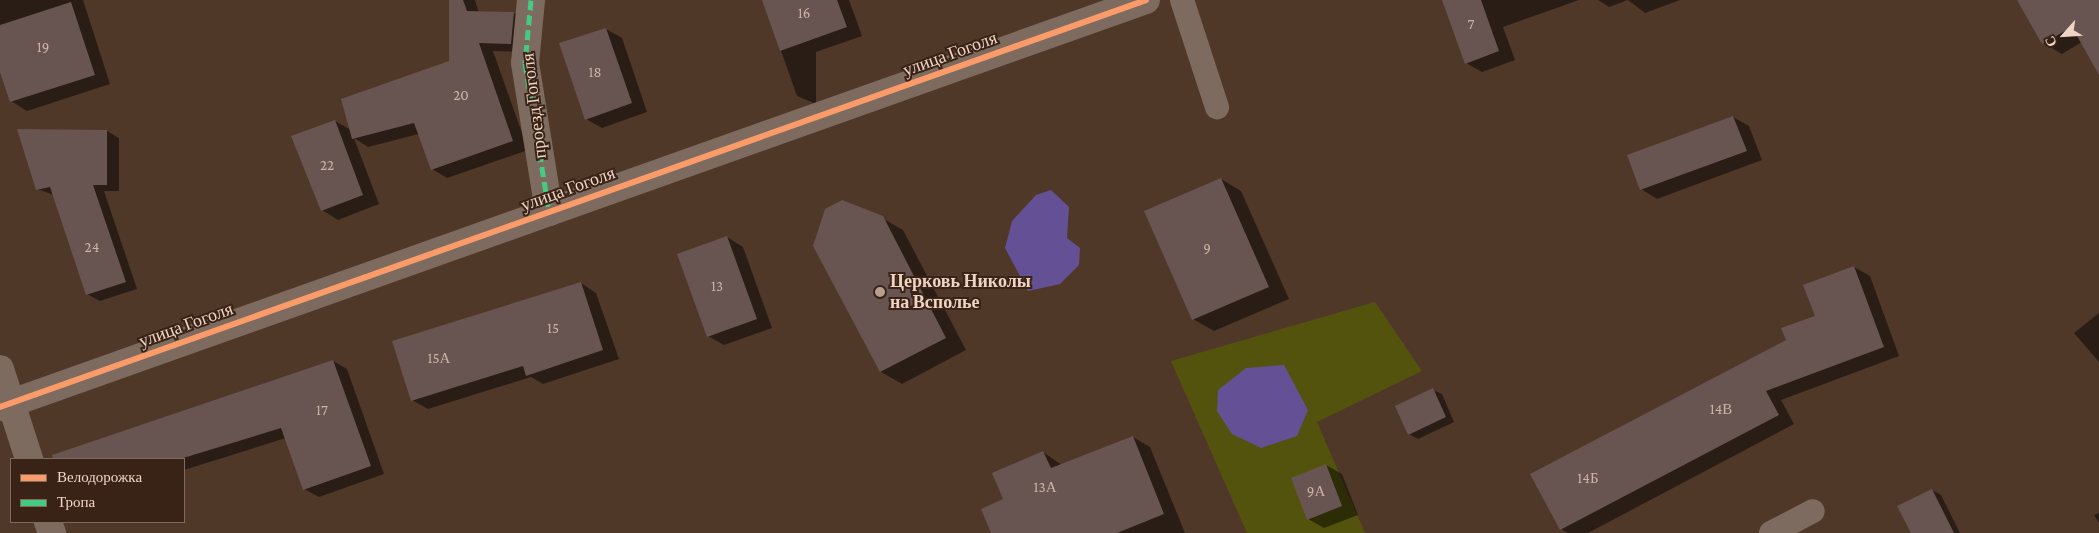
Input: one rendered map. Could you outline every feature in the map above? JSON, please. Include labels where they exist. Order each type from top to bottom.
[{"type":"street","name":"проезд Гоголя","points":[[531,0],[525,63],[549,212]]},
{"type":"street","name":"улица Гоголя","points":[[5,405],[1146,0]]},
{"type":"street","points":[[0,369],[5,405],[28,458]]},
{"type":"lane","points":[[1182,0],[1217,107]]},
{"type":"lane","points":[[1771,533],[1813,511]]},
{"type":"shaded area","points":[[1051,190],[1069,207],[1067,238],[1080,248],[1079,265],[1060,284],[1028,291],[1005,248],[1012,221],[1036,195]]},
{"type":"shaded area","points":[[1375,302],[1422,371],[1317,422],[1365,533],[1247,533],[1171,361]]},
{"type":"shaded area","points":[[1284,365],[1308,410],[1297,436],[1261,448],[1232,434],[1217,411],[1218,390],[1246,368]]},
{"type":"building","points":[[449,0],[463,0],[467,11],[514,12],[511,44],[479,43],[513,141],[431,170],[414,123],[352,139],[341,99],[449,61]]},
{"type":"building","points":[[762,0],[837,0],[847,27],[780,51]]},
{"type":"building","points":[[1442,0],[1481,0],[1499,51],[1465,64]]},
{"type":"building","points":[[2017,0],[2099,0],[2099,75],[2072,27],[2042,44]]},
{"type":"building","points":[[71,2],[95,75],[10,102],[0,72],[0,25]]},
{"type":"building","points":[[606,28],[632,103],[585,120],[559,43]]},
{"type":"building","points":[[1733,116],[1747,151],[1640,190],[1627,155]]},
{"type":"building","points":[[335,120],[363,195],[321,211],[291,136]]},
{"type":"building","points":[[17,129],[107,130],[107,185],[93,185],[126,282],[86,295],[50,187],[36,190]]},
{"type":"building","points":[[1221,178],[1269,287],[1192,320],[1144,211]]},
{"type":"building","name":"Церковь Николы на Всполье","points":[[842,200],[883,216],[946,338],[880,372],[813,246],[825,209]]},
{"type":"building","points":[[727,236],[757,319],[707,337],[677,254]]},
{"type":"building","points":[[1854,266],[1884,347],[1766,391],[1779,415],[1560,530],[1530,474],[1786,340],[1781,328],[1815,316],[1803,285]]},
{"type":"building","points":[[581,282],[603,350],[526,376],[523,366],[411,401],[392,341]]},
{"type":"building","points":[[333,360],[371,466],[303,490],[281,428],[183,458],[53,458],[52,455]]},
{"type":"building","points":[[1433,388],[1446,417],[1408,435],[1395,406]]},
{"type":"building","points":[[1133,436],[1164,514],[1117,533],[991,533],[981,509],[1003,499],[992,473],[1043,451],[1051,468]]},
{"type":"building","points":[[1326,464],[1342,506],[1307,520],[1291,478]]},
{"type":"building","points":[[1932,489],[1954,533],[1911,533],[1897,506]]},
{"type":"marked path","points":[[531,0],[525,63],[549,212]]},
{"type":"cycle path","points":[[0,407],[1146,0]]},
{"type":"place","name":"Церковь Николы на Всполье","points":[[880,292]]}]
